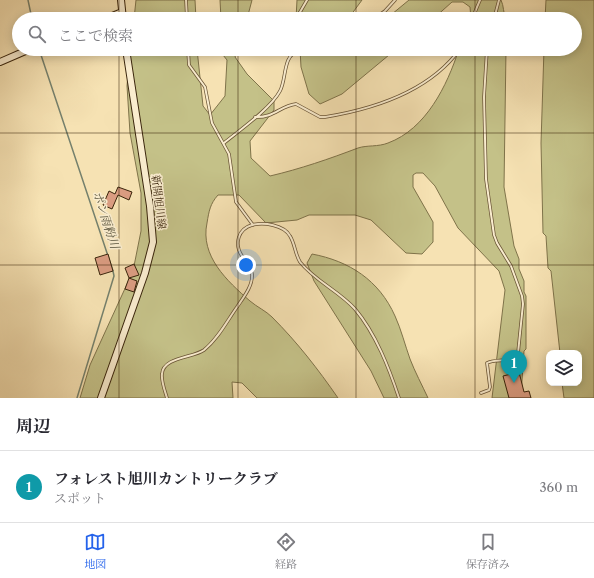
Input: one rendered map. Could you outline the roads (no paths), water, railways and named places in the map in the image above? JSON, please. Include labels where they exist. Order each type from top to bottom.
[{"type":"main road","points":[[121,0],[122,12]]},
{"type":"main road","points":[[0,62],[14,56]]},
{"type":"main road","name":"新開旭川線","points":[[102,398],[145,273],[153,242],[150,206],[127,56]]},
{"type":"lane","points":[[186,0],[187,12]]},
{"type":"lane","points":[[300,12],[307,0]]},
{"type":"lane","points":[[384,12],[395,0]]},
{"type":"lane","points":[[475,12],[480,0]]},
{"type":"lane","points":[[496,12],[499,0]]},
{"type":"lane","points":[[188,56],[189,65],[205,87],[212,123],[218,136],[224,144],[231,162],[236,202],[253,225]]},
{"type":"lane","points":[[224,144],[278,95],[281,89],[286,65],[293,56]]},
{"type":"lane","points":[[255,117],[269,116],[293,104],[302,106],[320,117],[376,106],[402,95],[423,82],[449,62],[454,56]]},
{"type":"lane","points":[[481,393],[488,390],[490,387],[487,363],[516,357],[518,354],[523,304],[520,289],[511,266],[497,243],[494,235],[486,179],[484,97],[487,56]]},
{"type":"lane","points":[[167,398],[162,375],[168,364],[200,353],[216,338],[248,287],[252,275],[249,265],[241,255],[238,241],[242,229],[253,225],[269,224],[287,232],[300,261],[313,275],[354,309],[374,339],[391,374],[399,398]]},
{"type":"waterway","name":"ポン雨粉川","points":[[28,0],[31,12]]},
{"type":"waterway","name":"ポン雨粉川","points":[[41,56],[114,276],[77,398]]},
{"type":"place","name":"フォレスト旭川カントリークラブ","points":[[514,383]]}]
